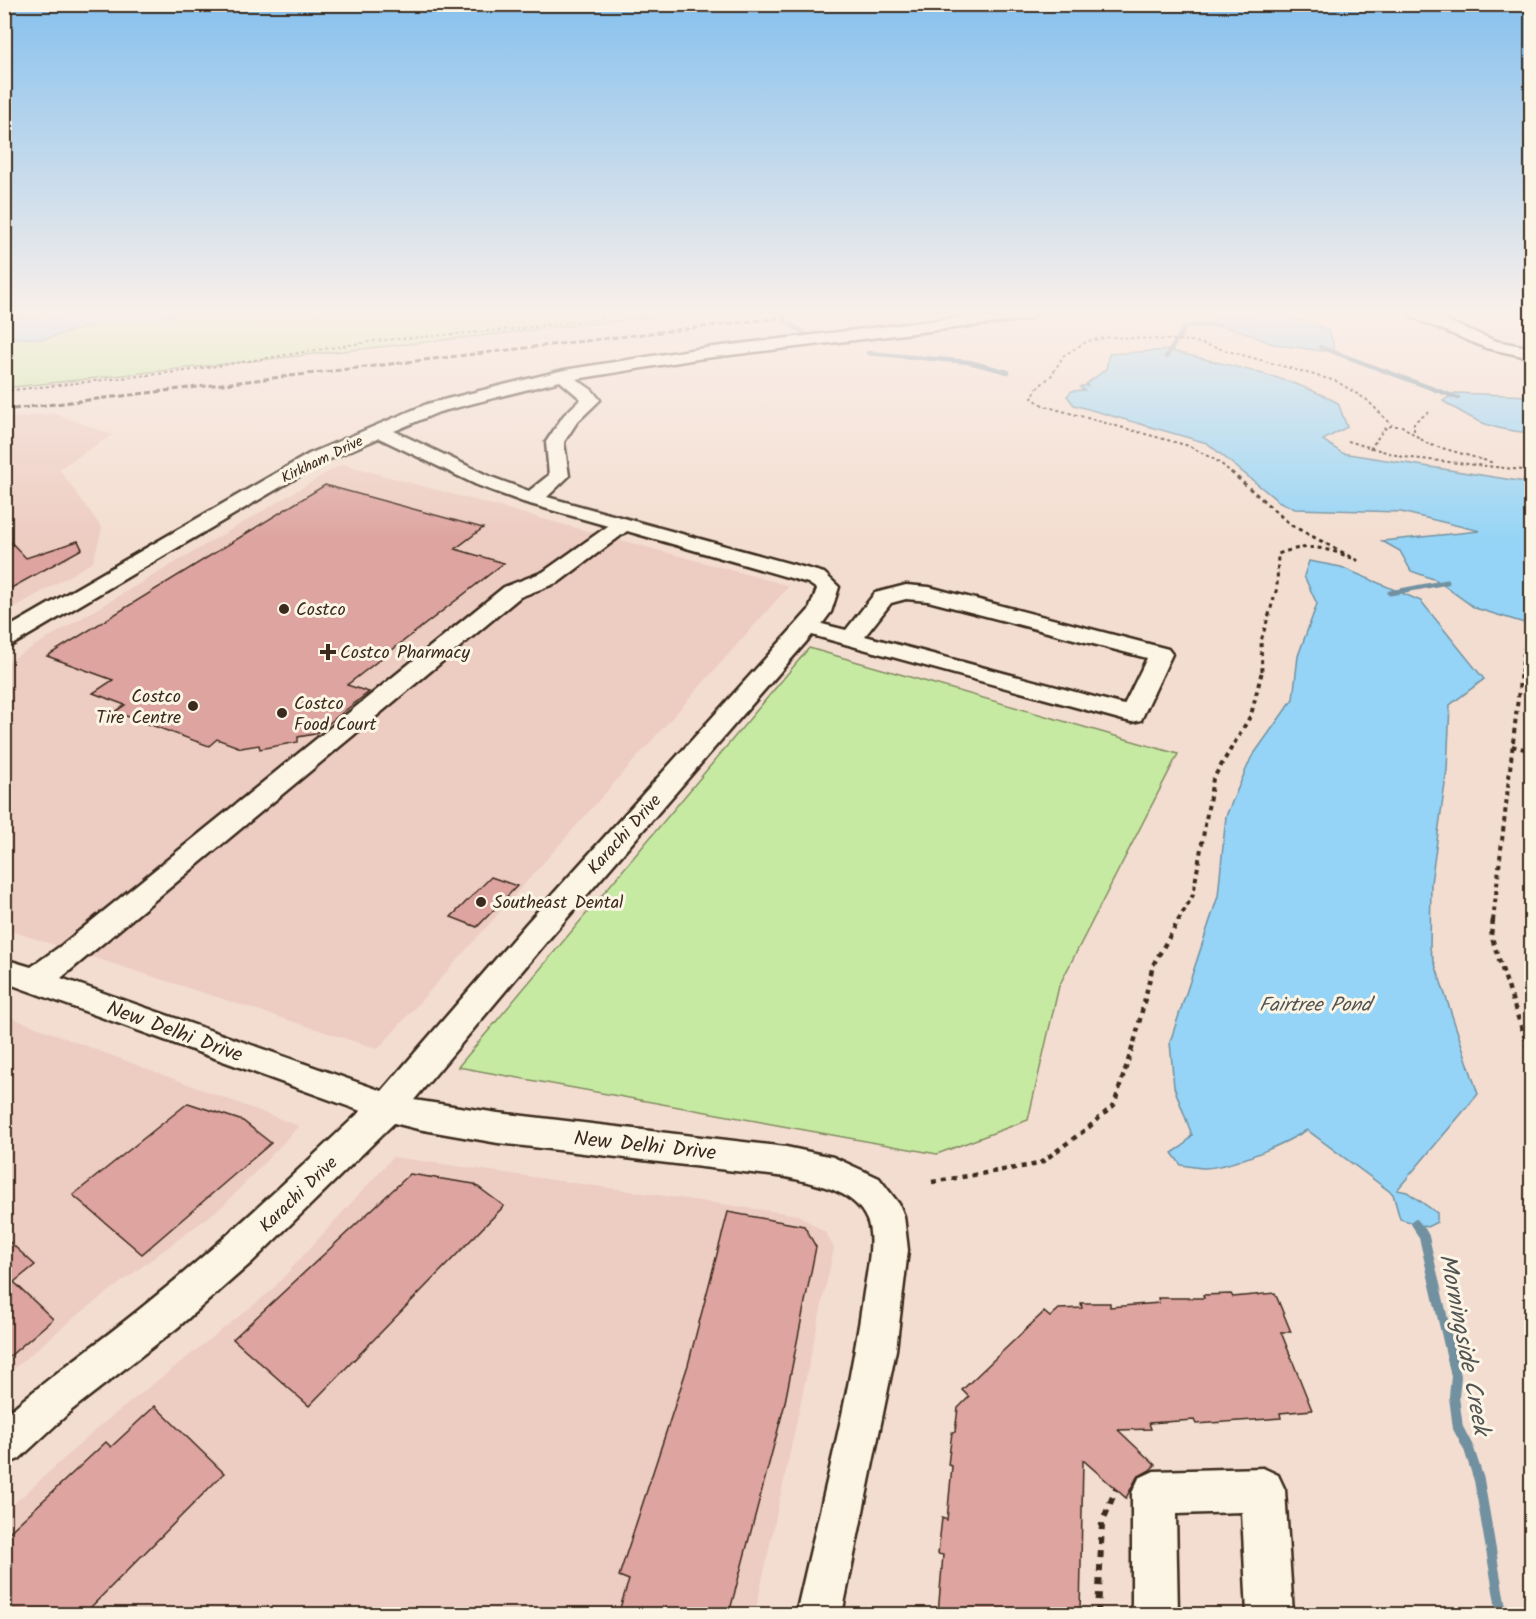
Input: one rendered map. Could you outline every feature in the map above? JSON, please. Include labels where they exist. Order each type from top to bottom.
[{"type":"street","name":"Kirkham Drive","points":[[4,640],[316,458],[441,405],[501,390]]},
{"type":"street","points":[[530,498],[546,489],[559,476],[555,442],[570,419],[591,400],[588,395],[578,390]]},
{"type":"street","name":"Karachi Drive","points":[[4,1444],[59,1395],[163,1315],[239,1250],[388,1107],[537,932],[820,612],[828,587],[816,578],[530,498],[484,481],[379,431]]},
{"type":"street","points":[[36,980],[73,953],[512,592],[551,577],[623,525]]},
{"type":"street","points":[[807,627],[1132,716],[1160,654],[929,594],[906,592],[883,598],[851,639]]},
{"type":"street","name":"New Delhi Drive","points":[[4,970],[388,1107],[418,1115],[498,1128],[786,1162],[833,1172],[866,1189],[886,1216],[889,1250],[876,1350],[819,1614]]},
{"type":"street","points":[[1155,1614],[1154,1493],[1263,1490],[1270,1614]]},
{"type":"path","points":[[932,1182],[1039,1164],[1089,1127],[1114,1105],[1136,1036],[1153,965],[1193,895],[1213,779],[1251,715],[1262,673],[1261,641],[1277,588],[1278,554],[1294,547],[1315,545],[1357,560],[1291,525],[1219,462],[1190,446],[1044,406],[1032,398],[1036,390]]},
{"type":"path","points":[[1353,390],[1375,406],[1392,425],[1414,430]]},
{"type":"path","points":[[1431,411],[1414,422],[1414,430],[1422,441],[1500,465],[1532,471]]},
{"type":"path","points":[[1370,449],[1384,429],[1392,425]]},
{"type":"path","points":[[1348,441],[1412,459],[1500,465]]},
{"type":"path","points":[[1532,650],[1524,648],[1491,935],[1532,1060]]},
{"type":"path","points":[[1512,746],[1532,751]]},
{"type":"path","points":[[1098,1614],[1102,1522],[1116,1489]]},
{"type":"shaded area","points":[[54,413],[112,435],[59,469],[102,528],[93,562],[5,613],[4,419]]},
{"type":"shaded area","points":[[342,464],[789,586],[378,1049],[5,929],[4,664]]},
{"type":"shaded area","points":[[4,1015],[299,1126],[224,1205],[71,1320],[5,1376]]},
{"type":"shaded area","points":[[393,1157],[798,1215],[826,1233],[834,1248],[755,1614],[5,1614],[5,1512],[101,1425],[270,1292]]},
{"type":"green space","points":[[809,648],[1178,754],[1059,986],[1028,1120],[937,1154],[458,1067]]},
{"type":"water","points":[[1309,390],[1338,403],[1347,427],[1323,440],[1342,453],[1531,483],[1531,625],[1475,608],[1436,580],[1411,571],[1400,551],[1382,541],[1480,531],[1401,512],[1295,509],[1278,501],[1207,443],[1074,405],[1067,396],[1072,391]]},
{"type":"water","points":[[1455,393],[1531,396],[1531,433],[1505,430],[1485,424],[1443,401]]},
{"type":"water","name":"Fairtree Pond","points":[[1309,561],[1341,567],[1421,601],[1484,679],[1450,705],[1447,770],[1431,883],[1430,949],[1478,1094],[1397,1190],[1407,1192],[1437,1213],[1437,1222],[1427,1227],[1400,1219],[1393,1194],[1307,1130],[1258,1154],[1216,1167],[1181,1165],[1172,1153],[1183,1146],[1192,1135],[1174,1087],[1170,1042],[1218,896],[1226,816],[1251,758],[1293,699],[1298,656],[1317,604],[1304,576]]},
{"type":"building","name":"Costco","points":[[325,485],[483,528],[455,549],[504,563],[347,685],[369,692],[315,734],[298,737],[298,742],[260,749],[259,745],[241,748],[217,739],[209,746],[115,712],[125,705],[93,693],[113,680],[47,656]]},
{"type":"building","points":[[4,535],[26,558],[78,541],[82,549],[4,592]]},
{"type":"building","name":"Southeast Dental","points":[[491,877],[517,886],[477,927],[451,917]]},
{"type":"building","points":[[188,1103],[243,1121],[271,1143],[142,1254],[73,1195]]},
{"type":"building","points":[[410,1174],[474,1184],[504,1206],[309,1406],[233,1339]]},
{"type":"building","points":[[728,1212],[804,1226],[816,1247],[784,1407],[729,1614],[618,1614],[629,1580],[619,1576],[688,1365]]},
{"type":"building","points":[[4,1237],[35,1265],[14,1282],[53,1319],[4,1361]]},
{"type":"building","points":[[1275,1293],[1291,1332],[1281,1332],[1312,1410],[1280,1413],[1281,1418],[1196,1424],[1194,1420],[1149,1423],[1151,1429],[1118,1430],[1155,1465],[1137,1477],[1126,1498],[1083,1460],[1080,1614],[938,1614],[943,1555],[938,1554],[942,1518],[947,1520],[952,1466],[948,1465],[952,1432],[955,1432],[958,1408],[969,1397],[962,1390],[1044,1312],[1050,1317],[1059,1309],[1082,1308],[1081,1303],[1110,1303],[1110,1307],[1159,1303],[1158,1298],[1204,1298],[1203,1295],[1231,1294],[1233,1297]]},
{"type":"building","points":[[155,1406],[224,1473],[84,1614],[4,1614],[4,1537],[106,1442],[111,1447]]},
{"type":"waterway","name":"Morningside Creek","points":[[1435,390],[1458,398]]},
{"type":"waterway","points":[[1390,593],[1447,582]]},
{"type":"waterway","name":"Morningside Creek","points":[[1415,1223],[1421,1232]]},
{"type":"waterway","name":"Morningside Creek","points":[[1420,1230],[1424,1237],[1456,1376],[1454,1397],[1458,1428],[1469,1449],[1479,1480],[1502,1614]]},
{"type":"railway","points":[[4,410],[176,390]]},
{"type":"place","name":"Costco","points":[[284,609]]},
{"type":"place","name":"Costco Pharmacy","points":[[328,652]]},
{"type":"place","name":"Costco Tire Centre","points":[[193,706]]},
{"type":"place","name":"Costco Food Court","points":[[282,713]]},
{"type":"place","name":"Southeast Dental","points":[[481,902]]}]
